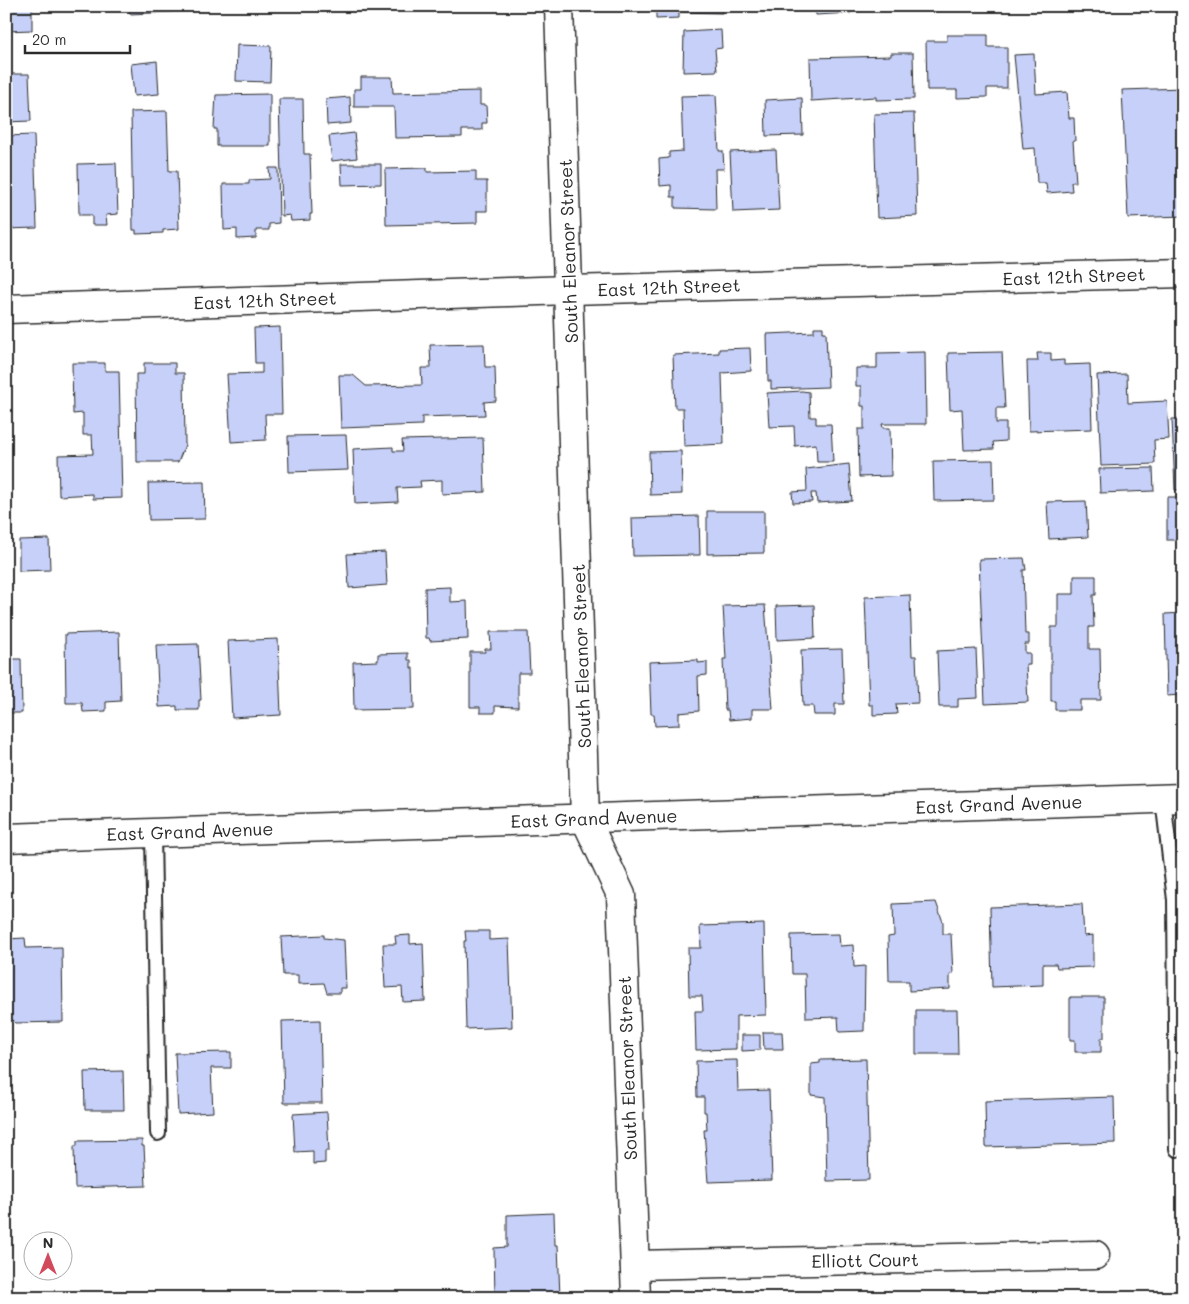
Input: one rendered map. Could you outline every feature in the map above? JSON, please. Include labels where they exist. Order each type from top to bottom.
[{"type":"street","name":"South Eleanor Street","points":[[559,6],[570,290],[585,818],[621,895],[636,1298]]},
{"type":"street","name":"East 12th Street","points":[[6,309],[570,290],[1183,273]]},
{"type":"street","name":"East Grand Avenue","points":[[6,838],[1173,799]]},
{"type":"street","name":"Elliott Court","points":[[634,1265],[1095,1255]]},
{"type":"lane","points":[[1173,799],[1177,1149]]},
{"type":"lane","points":[[153,833],[158,1133]]},
{"type":"building","points":[[6,6],[32,6],[32,30],[6,31]]},
{"type":"building","points":[[129,6],[172,6],[172,12],[130,14]]},
{"type":"building","points":[[630,6],[722,6],[722,13],[679,12],[679,18],[656,19],[656,11],[630,12]]},
{"type":"building","points":[[815,6],[851,6],[851,13],[816,15]]},
{"type":"building","points":[[721,30],[722,48],[715,49],[717,71],[683,72],[684,32]]},
{"type":"building","points":[[947,35],[988,35],[988,47],[1007,47],[1007,88],[987,88],[987,97],[957,98],[957,90],[927,90],[926,41],[947,41]]},
{"type":"building","points":[[237,45],[271,46],[270,82],[236,81]]},
{"type":"building","points":[[891,53],[913,53],[914,99],[876,100],[876,97],[811,101],[810,58],[891,56]]},
{"type":"building","points":[[1034,54],[1036,94],[1067,92],[1069,118],[1074,118],[1075,141],[1073,141],[1076,182],[1071,182],[1072,191],[1047,193],[1046,183],[1037,183],[1035,148],[1023,149],[1014,55]]},
{"type":"building","points":[[157,61],[159,94],[134,96],[131,64]]},
{"type":"building","points":[[6,74],[29,74],[31,121],[6,122]]},
{"type":"building","points":[[361,77],[392,77],[393,93],[480,91],[480,105],[486,105],[487,123],[482,123],[482,130],[462,130],[462,137],[395,138],[394,107],[354,107],[354,89],[361,89]]},
{"type":"building","points":[[1183,88],[1183,216],[1128,218],[1122,90]]},
{"type":"building","points":[[270,94],[270,146],[217,146],[217,129],[214,129],[216,95]]},
{"type":"building","points":[[716,95],[719,151],[723,151],[724,169],[715,169],[716,209],[675,208],[675,197],[671,197],[671,185],[660,186],[659,159],[669,158],[669,152],[683,151],[681,96]]},
{"type":"building","points":[[350,97],[351,123],[327,125],[326,99]]},
{"type":"building","points":[[802,98],[803,135],[766,136],[765,100]]},
{"type":"building","points":[[279,99],[303,99],[304,154],[310,154],[312,214],[310,214],[310,220],[291,221],[290,215],[282,216]]},
{"type":"building","points":[[167,111],[169,171],[177,171],[179,229],[163,230],[163,233],[136,234],[136,230],[133,230],[131,112]]},
{"type":"building","points":[[914,113],[917,216],[877,218],[874,114]]},
{"type":"building","points":[[354,133],[357,158],[332,161],[329,136]]},
{"type":"building","points":[[34,135],[37,228],[6,229],[6,136]]},
{"type":"building","points":[[776,150],[779,210],[733,212],[730,152]]},
{"type":"building","points":[[116,163],[118,214],[106,215],[107,225],[92,225],[92,215],[79,215],[78,164]]},
{"type":"building","points":[[341,164],[381,164],[381,184],[342,185]]},
{"type":"building","points":[[269,168],[278,168],[279,223],[269,224],[269,230],[256,230],[256,238],[237,239],[237,229],[224,230],[223,184],[249,184],[249,180],[270,179]]},
{"type":"building","points":[[427,168],[427,172],[476,171],[476,181],[487,181],[487,211],[477,211],[477,223],[386,225],[385,169]]},
{"type":"building","points":[[280,327],[282,414],[265,414],[266,440],[231,442],[227,374],[262,373],[262,363],[255,363],[254,328]]},
{"type":"building","points":[[814,327],[823,327],[823,332],[826,332],[828,387],[771,389],[771,381],[768,381],[767,334],[814,332]]},
{"type":"building","points":[[484,344],[485,367],[495,367],[496,401],[484,402],[485,415],[422,417],[422,425],[341,428],[339,375],[353,375],[366,386],[422,385],[421,368],[431,368],[430,345]]},
{"type":"building","points":[[750,348],[751,371],[722,373],[724,444],[684,446],[683,408],[675,408],[673,355],[719,353],[719,349]]},
{"type":"building","points":[[925,352],[926,424],[882,424],[883,428],[890,428],[891,476],[859,477],[858,429],[864,429],[864,406],[861,406],[861,386],[856,386],[856,368],[877,368],[877,353]]},
{"type":"building","points":[[1002,352],[1005,408],[996,408],[996,423],[1006,423],[1006,441],[993,442],[994,449],[964,450],[962,409],[950,410],[948,353]]},
{"type":"building","points":[[1037,353],[1051,353],[1051,361],[1064,360],[1064,365],[1090,364],[1092,429],[1029,431],[1027,361],[1038,361]]},
{"type":"building","points":[[72,363],[105,363],[105,371],[119,371],[122,498],[93,499],[93,494],[59,496],[58,455],[93,454],[92,435],[83,435],[83,413],[73,414]]},
{"type":"building","points":[[144,363],[175,363],[175,373],[184,373],[185,445],[178,462],[137,462],[136,374],[144,374]]},
{"type":"building","points":[[1127,374],[1128,403],[1167,401],[1169,439],[1154,440],[1155,464],[1101,466],[1097,375]]},
{"type":"building","points":[[809,392],[810,417],[816,417],[816,424],[831,424],[833,462],[817,462],[816,444],[795,446],[794,426],[769,427],[767,393]]},
{"type":"building","points":[[1172,419],[1183,419],[1183,490],[1175,490]]},
{"type":"building","points":[[346,435],[348,470],[289,472],[288,436]]},
{"type":"building","points":[[483,438],[485,492],[442,494],[442,480],[420,481],[421,487],[397,488],[398,502],[355,504],[353,449],[393,447],[393,451],[403,451],[402,440]]},
{"type":"building","points":[[681,451],[682,494],[650,495],[649,452]]},
{"type":"building","points":[[993,460],[994,500],[934,501],[933,461]]},
{"type":"building","points":[[849,464],[852,501],[817,503],[816,493],[811,493],[812,502],[793,503],[792,492],[807,491],[806,469]]},
{"type":"building","points":[[1153,468],[1154,491],[1100,493],[1099,469]]},
{"type":"building","points":[[204,482],[205,519],[149,520],[148,483]]},
{"type":"building","points":[[1167,497],[1183,497],[1183,540],[1167,540]]},
{"type":"building","points":[[1086,501],[1088,537],[1049,539],[1047,502]]},
{"type":"building","points":[[707,511],[764,511],[764,553],[707,554]]},
{"type":"building","points":[[699,516],[700,555],[633,556],[632,518]]},
{"type":"building","points":[[49,539],[50,570],[19,571],[19,540]]},
{"type":"building","points":[[385,552],[387,585],[349,588],[347,554]]},
{"type":"building","points":[[1024,558],[1026,570],[1023,570],[1025,634],[1029,634],[1029,644],[1025,644],[1025,653],[1030,653],[1030,664],[1026,664],[1028,702],[985,704],[979,559]]},
{"type":"building","points":[[1074,576],[1096,576],[1096,595],[1093,595],[1094,627],[1089,627],[1089,649],[1100,649],[1101,700],[1080,700],[1080,710],[1055,710],[1055,701],[1051,701],[1051,627],[1058,627],[1058,594],[1074,594]]},
{"type":"building","points":[[450,587],[450,602],[467,601],[468,639],[430,641],[429,638],[426,638],[425,588]]},
{"type":"building","points":[[910,595],[912,656],[916,656],[918,703],[896,704],[897,714],[873,715],[873,705],[869,705],[865,597]]},
{"type":"building","points":[[765,605],[773,709],[752,709],[752,718],[729,720],[728,710],[725,710],[723,659],[726,659],[723,606]]},
{"type":"building","points":[[814,605],[815,638],[777,640],[776,606]]},
{"type":"building","points":[[1183,613],[1183,706],[1180,706],[1180,695],[1167,696],[1165,614]]},
{"type":"building","points":[[119,632],[121,701],[106,702],[106,711],[83,712],[82,703],[66,703],[65,634]]},
{"type":"building","points":[[490,632],[528,632],[530,673],[518,673],[518,707],[495,706],[495,713],[480,713],[480,707],[470,707],[470,652],[485,652],[485,649],[491,649]]},
{"type":"building","points":[[278,639],[281,715],[232,718],[228,641]]},
{"type":"building","points":[[198,644],[201,700],[199,700],[199,710],[177,710],[177,706],[159,707],[156,645]]},
{"type":"building","points":[[842,649],[844,704],[835,704],[835,715],[814,715],[813,706],[803,706],[801,650]]},
{"type":"building","points":[[976,649],[978,698],[958,699],[958,707],[939,707],[937,651]]},
{"type":"building","points":[[408,653],[408,660],[411,660],[411,668],[413,668],[414,709],[354,710],[353,662],[378,661],[378,654]]},
{"type":"building","points":[[6,659],[21,659],[22,713],[6,713]]},
{"type":"building","points":[[698,660],[698,663],[707,662],[707,675],[698,676],[699,711],[679,713],[679,725],[655,726],[654,714],[651,714],[649,662]]},
{"type":"building","points":[[936,902],[943,922],[943,934],[951,934],[953,974],[950,975],[950,989],[909,991],[909,981],[889,981],[888,937],[894,936],[893,904]]},
{"type":"building","points":[[1082,904],[1084,936],[1093,935],[1093,967],[1057,968],[1056,964],[1043,964],[1043,985],[992,987],[990,907]]},
{"type":"building","points":[[764,924],[766,1015],[736,1016],[736,1049],[696,1050],[695,1011],[703,1011],[702,996],[689,996],[688,948],[701,948],[700,926]]},
{"type":"building","points":[[465,931],[489,931],[489,940],[509,939],[512,1027],[466,1029]]},
{"type":"building","points":[[839,934],[840,946],[853,945],[854,967],[865,966],[864,1031],[839,1032],[838,1017],[806,1018],[805,974],[792,974],[791,935]]},
{"type":"building","points":[[324,935],[324,938],[344,940],[346,988],[340,988],[340,993],[327,993],[324,983],[298,984],[298,975],[283,975],[281,937]]},
{"type":"building","points":[[410,935],[410,944],[423,943],[425,1001],[403,1002],[402,987],[385,988],[383,944],[396,944],[395,936]]},
{"type":"building","points":[[25,938],[26,948],[62,947],[63,1022],[15,1023],[6,1015],[6,939]]},
{"type":"building","points":[[1070,997],[1104,997],[1104,1038],[1101,1038],[1101,1052],[1075,1052],[1075,1040],[1070,1040]]},
{"type":"building","points":[[916,1010],[957,1010],[958,1054],[916,1054]]},
{"type":"building","points":[[320,1020],[322,1103],[284,1103],[282,1021]]},
{"type":"building","points":[[763,1032],[782,1032],[783,1049],[764,1049]]},
{"type":"building","points":[[742,1035],[760,1035],[760,1050],[742,1051]]},
{"type":"building","points":[[231,1052],[231,1068],[211,1068],[213,1112],[178,1114],[175,1053]]},
{"type":"building","points":[[866,1059],[869,1180],[827,1181],[825,1097],[811,1095],[811,1064],[820,1063],[820,1060]]},
{"type":"building","points":[[737,1060],[738,1091],[769,1090],[772,1180],[708,1182],[704,1130],[707,1130],[706,1112],[704,1112],[704,1097],[697,1097],[696,1061]]},
{"type":"building","points":[[123,1071],[124,1110],[85,1110],[84,1072]]},
{"type":"building","points":[[1114,1097],[1115,1143],[986,1147],[985,1101]]},
{"type":"building","points":[[327,1112],[329,1151],[325,1151],[325,1163],[313,1164],[313,1151],[295,1152],[293,1114]]},
{"type":"building","points":[[142,1140],[146,1186],[75,1188],[74,1146],[77,1146],[77,1141]]},
{"type":"building","points":[[554,1213],[555,1245],[558,1245],[560,1298],[495,1298],[494,1248],[507,1247],[507,1215]]}]
